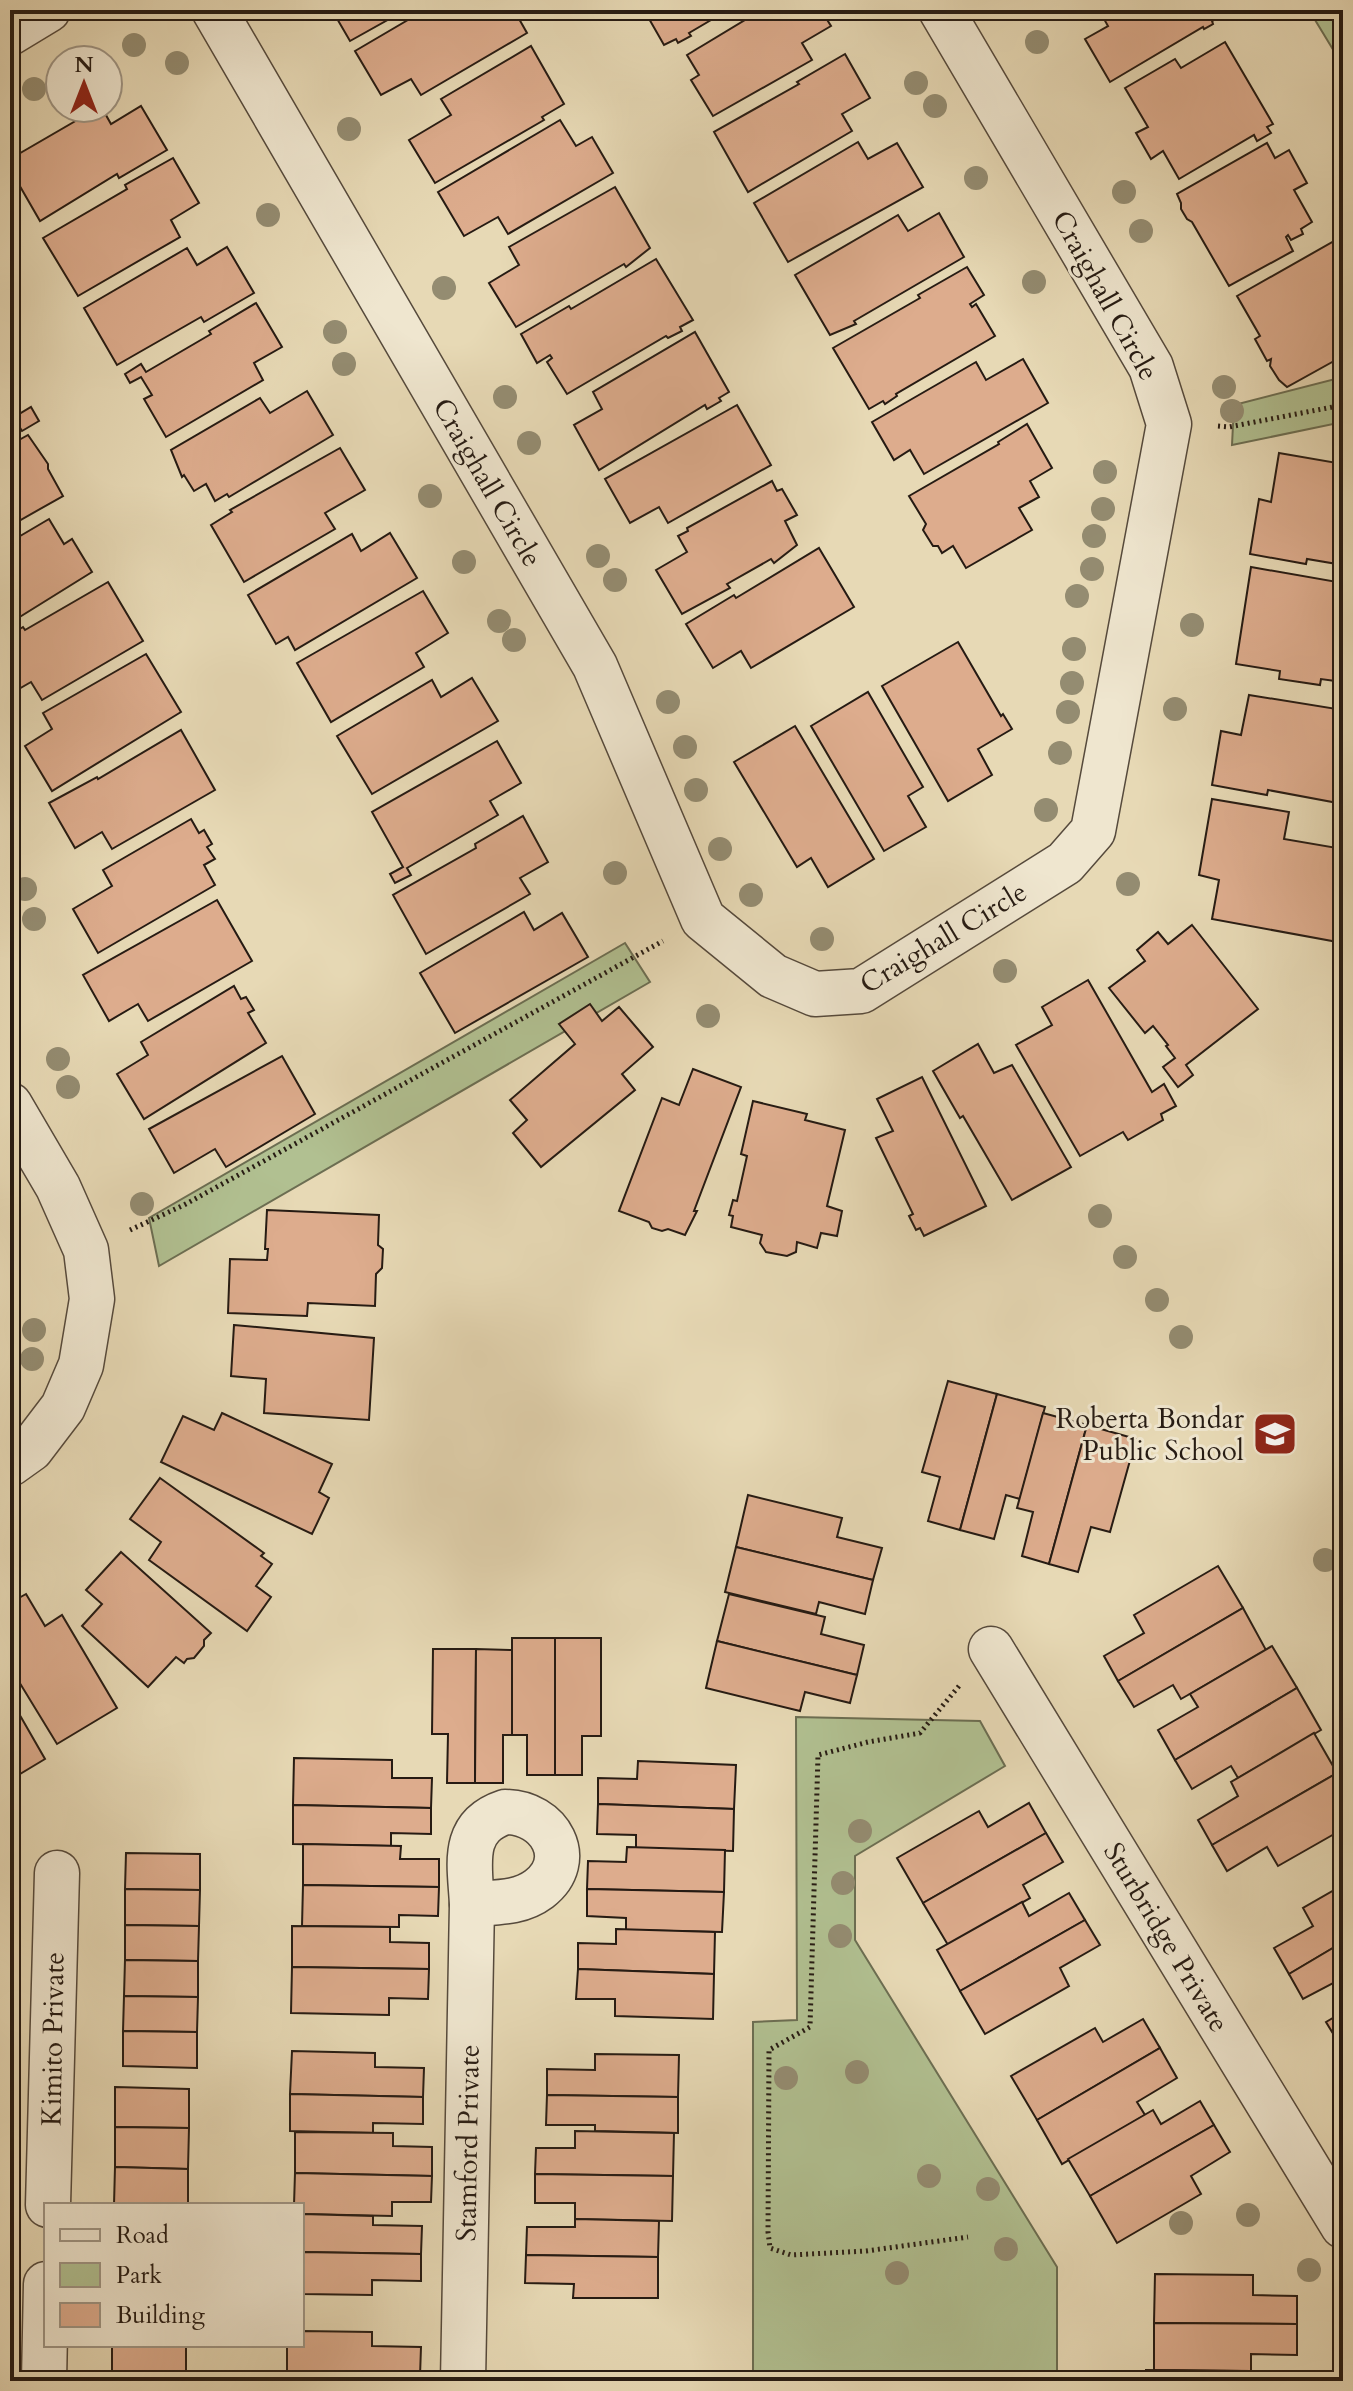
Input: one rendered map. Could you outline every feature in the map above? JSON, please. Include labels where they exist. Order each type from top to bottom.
[{"type":"street","points":[[10,33],[48,10]]},
{"type":"street","name":"Craighall Circle","points":[[214,10],[595,666],[703,919],[773,976],[815,994],[861,991],[1065,863],[1093,831],[1169,424],[1151,367],[941,10]]},
{"type":"street","points":[[10,1105],[58,1187],[86,1250],[92,1299],[81,1365],[63,1407],[31,1449],[10,1464]]},
{"type":"street","name":"Sturbridge Private","points":[[991,1649],[1343,2226]]},
{"type":"street","name":"Kimito Private","points":[[48,2203],[57,1873]]},
{"type":"street","name":"Stamford Private","points":[[463,2381],[472,1904]]},
{"type":"street","points":[[44,2381],[45,2347]]},
{"type":"path","points":[[1169,424],[1229,427],[1343,405]]},
{"type":"path","points":[[86,1250],[184,1205],[703,919]]},
{"type":"path","points":[[968,2237],[836,2253],[791,2255],[770,2248],[769,2050],[810,2027],[818,1755],[920,1733],[991,1649]]},
{"type":"green space","points":[[1309,10],[1343,10],[1343,66]]},
{"type":"green space","points":[[1343,377],[1343,422],[1232,445],[1234,405]]},
{"type":"green space","points":[[625,943],[650,982],[159,1266],[149,1218]]},
{"type":"green space","points":[[796,1717],[980,1721],[1005,1766],[855,1856],[855,1940],[1057,2267],[1057,2381],[753,2381],[753,2022],[797,2020]]},
{"type":"building","points":[[332,10],[399,10],[400,13],[350,41]]},
{"type":"building","points":[[425,10],[514,10],[527,33],[421,95],[411,79],[381,95],[355,51]]},
{"type":"building","points":[[644,10],[728,10],[689,33],[691,36],[678,43],[676,39],[664,45]]},
{"type":"building","points":[[757,10],[821,10],[831,26],[802,43],[812,60],[713,116],[691,80],[699,75],[687,55]]},
{"type":"building","points":[[1099,10],[1229,12],[1110,82],[1085,39],[1108,26]]},
{"type":"building","points":[[1225,42],[1273,124],[1267,127],[1271,133],[1257,141],[1254,135],[1179,179],[1163,151],[1151,159],[1136,133],[1148,127],[1125,88],[1175,59],[1181,68]]},
{"type":"building","points":[[531,46],[564,104],[542,117],[544,120],[435,183],[409,140],[451,115],[441,99]]},
{"type":"building","points":[[845,54],[870,98],[842,114],[852,131],[748,192],[714,132]]},
{"type":"building","points":[[141,106],[167,150],[119,178],[117,174],[40,221],[10,169],[10,159],[70,124],[124,124],[124,116]]},
{"type":"building","points":[[560,120],[576,146],[592,137],[613,173],[508,234],[498,217],[464,236],[438,192]]},
{"type":"building","points":[[858,142],[868,159],[897,143],[923,187],[788,262],[754,203]]},
{"type":"building","points":[[1267,143],[1275,158],[1289,150],[1307,183],[1294,190],[1312,222],[1301,229],[1303,234],[1291,240],[1288,235],[1286,237],[1293,251],[1229,286],[1192,222],[1181,209],[1177,194]]},
{"type":"building","points":[[173,158],[199,203],[171,220],[180,237],[78,296],[43,238]]},
{"type":"building","points":[[615,187],[650,248],[626,267],[624,264],[516,327],[489,283],[519,265],[509,247]]},
{"type":"building","points":[[939,213],[964,257],[854,321],[856,324],[830,335],[795,275],[898,215],[908,231]]},
{"type":"building","points":[[1343,236],[1343,356],[1287,387],[1270,366],[1271,359],[1267,361],[1255,339],[1260,336],[1237,296]]},
{"type":"building","points":[[227,247],[254,293],[204,322],[201,317],[117,365],[84,308],[187,248],[197,265]]},
{"type":"building","points":[[656,259],[693,320],[680,327],[682,331],[668,338],[666,336],[567,394],[547,362],[552,358],[550,355],[537,363],[521,334],[569,306],[571,309]]},
{"type":"building","points":[[967,267],[984,295],[970,304],[972,307],[976,304],[995,336],[896,394],[885,404],[883,401],[869,409],[833,348]]},
{"type":"building","points":[[256,303],[282,347],[254,363],[263,380],[166,437],[144,399],[152,395],[141,377],[130,383],[125,374],[141,364],[146,372]]},
{"type":"building","points":[[695,332],[729,392],[719,398],[721,401],[707,409],[705,405],[599,470],[574,425],[602,409],[593,392]]},
{"type":"building","points":[[1023,359],[1048,403],[924,474],[910,450],[894,460],[872,422],[976,362],[986,380]]},
{"type":"building","points":[[307,391],[333,435],[229,497],[227,494],[215,501],[206,484],[194,491],[184,475],[182,477],[171,450],[260,398],[270,413]]},
{"type":"building","points":[[737,405],[771,465],[668,523],[659,507],[630,523],[605,479]]},
{"type":"building","points":[[31,407],[39,421],[22,431],[19,426],[10,431],[10,409],[14,417]]},
{"type":"building","points":[[1027,424],[1052,468],[1030,481],[1039,497],[1019,508],[1032,530],[966,568],[953,546],[942,553],[938,546],[933,546],[923,530],[926,524],[909,496],[999,444]]},
{"type":"building","points":[[28,435],[48,464],[63,496],[10,526],[10,445]]},
{"type":"building","points":[[340,448],[365,490],[325,513],[335,529],[244,582],[211,525],[232,512],[230,510]]},
{"type":"building","points":[[1279,453],[1343,464],[1343,565],[1307,559],[1306,564],[1250,554],[1259,499],[1271,502]]},
{"type":"building","points":[[772,481],[777,491],[782,489],[797,515],[785,521],[797,545],[774,563],[771,559],[727,584],[730,588],[682,614],[656,570],[687,552],[678,536]]},
{"type":"building","points":[[49,519],[64,544],[72,539],[92,572],[10,623],[10,542]]},
{"type":"building","points":[[390,533],[417,578],[295,650],[288,637],[276,644],[248,595],[352,534],[361,551]]},
{"type":"building","points":[[819,548],[854,607],[751,668],[741,651],[713,668],[686,624]]},
{"type":"building","points":[[1251,567],[1343,583],[1343,682],[1321,679],[1320,685],[1279,679],[1280,671],[1236,664]]},
{"type":"building","points":[[108,582],[143,641],[42,700],[31,682],[10,694],[10,635],[23,627],[25,630]]},
{"type":"building","points":[[423,591],[448,633],[416,653],[424,667],[331,722],[297,663]]},
{"type":"building","points":[[958,642],[1001,716],[1003,714],[1012,729],[978,749],[992,775],[948,801],[882,686]]},
{"type":"building","points":[[146,654],[181,712],[52,791],[25,746],[52,729],[43,713]]},
{"type":"building","points":[[472,678],[498,721],[372,794],[337,736],[432,680],[441,697]]},
{"type":"building","points":[[868,692],[923,787],[908,796],[926,827],[884,851],[811,726]]},
{"type":"building","points":[[1249,695],[1343,710],[1343,804],[1268,790],[1267,795],[1212,785],[1221,731],[1241,735]]},
{"type":"building","points":[[795,726],[874,859],[828,887],[811,858],[797,867],[734,762]]},
{"type":"building","points":[[181,730],[215,790],[112,849],[102,832],[75,848],[49,803],[98,779]]},
{"type":"building","points":[[497,741],[521,783],[490,801],[498,815],[407,868],[411,875],[395,883],[390,874],[403,867],[372,812]]},
{"type":"building","points":[[1212,799],[1289,812],[1284,839],[1343,849],[1343,943],[1212,919],[1219,880],[1199,875]]},
{"type":"building","points":[[523,816],[548,862],[520,878],[530,894],[426,954],[393,895],[476,848],[475,844]]},
{"type":"building","points":[[191,819],[199,833],[204,830],[212,844],[207,847],[215,859],[204,865],[215,885],[98,953],[73,909],[112,886],[103,870]]},
{"type":"building","points":[[217,900],[252,961],[148,1021],[138,1004],[109,1021],[83,975]]},
{"type":"building","points":[[524,912],[534,930],[562,913],[588,957],[455,1033],[420,973]]},
{"type":"building","points":[[1192,925],[1258,1009],[1186,1065],[1193,1075],[1178,1087],[1163,1067],[1175,1058],[1168,1045],[1153,1026],[1145,1033],[1109,988],[1145,961],[1137,950],[1158,932],[1168,944]]},
{"type":"building","points":[[1088,980],[1152,1092],[1164,1084],[1176,1106],[1161,1114],[1163,1120],[1128,1140],[1123,1132],[1080,1156],[1016,1045],[1052,1025],[1042,1007]]},
{"type":"building","points":[[234,986],[241,999],[246,997],[254,1010],[248,1013],[266,1043],[144,1119],[117,1074],[148,1055],[141,1042]]},
{"type":"building","points":[[590,1004],[602,1021],[619,1007],[653,1047],[622,1074],[635,1090],[541,1167],[513,1133],[527,1120],[510,1100],[575,1044],[559,1024]]},
{"type":"building","points":[[978,1044],[994,1073],[1012,1065],[1071,1167],[1012,1200],[933,1071]]},
{"type":"building","points":[[282,1056],[315,1114],[226,1167],[215,1149],[174,1173],[149,1129]]},
{"type":"building","points":[[693,1069],[741,1087],[694,1211],[697,1211],[685,1235],[652,1228],[649,1222],[619,1211],[662,1098],[679,1105]]},
{"type":"building","points":[[922,1077],[986,1206],[924,1236],[920,1228],[916,1230],[909,1216],[913,1214],[876,1138],[893,1131],[877,1099]]},
{"type":"building","points":[[753,1101],[807,1114],[805,1120],[845,1130],[827,1206],[842,1211],[837,1236],[821,1233],[817,1248],[797,1242],[796,1252],[787,1256],[766,1252],[760,1243],[762,1235],[731,1227],[733,1216],[729,1215],[733,1200],[737,1201],[747,1156],[741,1154]]},
{"type":"building","points":[[267,1210],[379,1215],[378,1245],[383,1249],[382,1268],[376,1274],[375,1306],[308,1303],[307,1316],[228,1313],[230,1259],[267,1260]]},
{"type":"building","points":[[234,1325],[374,1338],[369,1420],[264,1413],[266,1379],[231,1376]]},
{"type":"building","points":[[948,1381],[997,1394],[960,1530],[928,1521],[940,1477],[922,1472]]},
{"type":"building","points":[[997,1394],[1045,1407],[1020,1499],[1006,1495],[994,1539],[960,1530]]},
{"type":"building","points":[[222,1413],[332,1464],[319,1492],[329,1498],[312,1534],[161,1462],[183,1416],[214,1430]]},
{"type":"building","points":[[1043,1413],[1087,1425],[1049,1564],[1022,1556],[1033,1512],[1017,1508]]},
{"type":"building","points":[[1087,1425],[1136,1439],[1110,1532],[1091,1527],[1078,1572],[1049,1564]]},
{"type":"building","points":[[160,1478],[264,1553],[261,1556],[272,1564],[256,1586],[271,1597],[247,1631],[149,1560],[161,1542],[130,1519]]},
{"type":"building","points":[[748,1495],[842,1518],[837,1537],[882,1548],[873,1580],[736,1547]]},
{"type":"building","points":[[736,1547],[873,1580],[865,1614],[819,1602],[816,1614],[725,1592]]},
{"type":"building","points":[[121,1552],[211,1633],[194,1658],[184,1663],[176,1657],[148,1687],[82,1626],[102,1604],[86,1590]]},
{"type":"building","points":[[1218,1566],[1243,1608],[1118,1681],[1104,1656],[1144,1633],[1134,1615]]},
{"type":"building","points":[[26,1594],[45,1626],[62,1615],[117,1708],[57,1744],[10,1667],[10,1603]]},
{"type":"building","points":[[729,1594],[825,1617],[821,1634],[864,1645],[857,1675],[717,1641]]},
{"type":"building","points":[[1243,1608],[1266,1650],[1181,1699],[1173,1685],[1134,1707],[1118,1681]]},
{"type":"building","points":[[512,1638],[555,1638],[555,1775],[527,1775],[527,1735],[512,1735]]},
{"type":"building","points":[[555,1638],[601,1638],[601,1736],[582,1736],[582,1775],[555,1775]]},
{"type":"building","points":[[717,1641],[857,1675],[850,1703],[805,1692],[800,1711],[706,1688]]},
{"type":"building","points":[[1272,1646],[1297,1688],[1175,1760],[1158,1730],[1198,1707],[1190,1694]]},
{"type":"building","points":[[433,1649],[476,1649],[475,1783],[447,1783],[448,1734],[432,1734]]},
{"type":"building","points":[[476,1649],[512,1650],[512,1735],[503,1735],[503,1783],[475,1783]]},
{"type":"building","points":[[1297,1688],[1321,1730],[1238,1778],[1231,1766],[1192,1789],[1175,1760]]},
{"type":"building","points":[[10,1698],[45,1759],[10,1780]]},
{"type":"building","points":[[1314,1733],[1337,1773],[1212,1845],[1198,1820],[1238,1796],[1231,1782]]},
{"type":"building","points":[[294,1758],[392,1760],[392,1778],[432,1778],[431,1808],[293,1805]]},
{"type":"building","points":[[638,1761],[736,1765],[734,1809],[598,1804],[598,1778],[637,1779]]},
{"type":"building","points":[[1343,1772],[1343,1829],[1278,1866],[1267,1847],[1227,1871],[1212,1845]]},
{"type":"building","points":[[1029,1803],[1046,1833],[923,1903],[897,1858],[979,1811],[988,1827]]},
{"type":"building","points":[[598,1804],[734,1809],[733,1851],[636,1848],[636,1835],[597,1834]]},
{"type":"building","points":[[293,1805],[431,1808],[431,1834],[391,1833],[391,1846],[293,1844]]},
{"type":"building","points":[[1046,1833],[1063,1862],[1023,1885],[1030,1898],[948,1945],[923,1903]]},
{"type":"building","points":[[303,1844],[401,1846],[400,1859],[439,1859],[439,1887],[303,1885]]},
{"type":"building","points":[[627,1847],[725,1850],[724,1892],[587,1889],[588,1861],[626,1862]]},
{"type":"building","points":[[126,1853],[200,1854],[200,1890],[125,1889]]},
{"type":"building","points":[[303,1885],[439,1887],[438,1916],[399,1915],[399,1927],[302,1926]]},
{"type":"building","points":[[1343,1885],[1343,1942],[1289,1974],[1274,1948],[1313,1926],[1303,1908]]},
{"type":"building","points":[[125,1889],[200,1890],[199,1926],[125,1925]]},
{"type":"building","points":[[587,1889],[724,1892],[722,1932],[626,1930],[626,1918],[587,1916]]},
{"type":"building","points":[[1069,1893],[1085,1920],[960,1991],[937,1950],[1022,1902],[1029,1916]]},
{"type":"building","points":[[1085,1920],[1100,1945],[1060,1968],[1069,1986],[985,2034],[960,1991]]},
{"type":"building","points":[[125,1925],[199,1926],[198,1961],[125,1960]]},
{"type":"building","points":[[292,1926],[390,1927],[390,1942],[429,1943],[429,1969],[292,1967]]},
{"type":"building","points":[[616,1929],[715,1932],[714,1974],[578,1969],[578,1943],[616,1944]]},
{"type":"building","points":[[1343,1942],[1343,1978],[1303,1999],[1289,1974]]},
{"type":"building","points":[[125,1960],[198,1961],[198,1997],[124,1996]]},
{"type":"building","points":[[292,1967],[429,1969],[428,1999],[389,1998],[389,2015],[291,2013]]},
{"type":"building","points":[[578,1969],[714,1974],[713,2019],[615,2016],[615,1999],[576,1999]]},
{"type":"building","points":[[124,1996],[198,1997],[197,2032],[123,2031]]},
{"type":"building","points":[[1343,2012],[1343,2050],[1326,2022]]},
{"type":"building","points":[[1143,2019],[1160,2048],[1037,2120],[1011,2076],[1095,2028],[1103,2042]]},
{"type":"building","points":[[123,2031],[197,2032],[197,2068],[123,2066]]},
{"type":"building","points":[[1160,2048],[1177,2078],[1137,2102],[1145,2115],[1062,2164],[1037,2120]]},
{"type":"building","points":[[292,2051],[375,2053],[375,2067],[424,2068],[423,2097],[290,2094]]},
{"type":"building","points":[[595,2054],[679,2055],[678,2097],[547,2095],[547,2069],[595,2070]]},
{"type":"building","points":[[115,2087],[189,2089],[189,2128],[115,2127]]},
{"type":"building","points":[[290,2094],[423,2097],[423,2124],[373,2123],[373,2133],[290,2131]]},
{"type":"building","points":[[547,2095],[678,2097],[678,2133],[595,2131],[595,2125],[546,2125]]},
{"type":"building","points":[[1200,2101],[1214,2125],[1090,2196],[1068,2159],[1153,2110],[1161,2124]]},
{"type":"building","points":[[1214,2125],[1230,2152],[1191,2176],[1201,2194],[1117,2243],[1090,2196]]},
{"type":"building","points":[[115,2127],[189,2128],[188,2169],[115,2167]]},
{"type":"building","points":[[575,2131],[674,2133],[673,2176],[535,2174],[536,2148],[575,2148]]},
{"type":"building","points":[[295,2132],[393,2133],[393,2146],[432,2147],[432,2176],[295,2173]]},
{"type":"building","points":[[115,2167],[188,2169],[188,2203],[114,2203]]},
{"type":"building","points":[[295,2173],[432,2176],[431,2202],[392,2202],[392,2216],[304,2214],[304,2203],[294,2203]]},
{"type":"building","points":[[535,2174],[673,2176],[672,2221],[575,2219],[575,2203],[535,2203]]},
{"type":"building","points":[[304,2214],[373,2216],[373,2225],[422,2226],[421,2254],[304,2252]]},
{"type":"building","points":[[575,2219],[659,2221],[658,2257],[526,2255],[527,2227],[575,2227]]},
{"type":"building","points":[[304,2252],[421,2254],[421,2281],[372,2280],[372,2295],[304,2294]]},
{"type":"building","points":[[526,2255],[658,2257],[658,2298],[573,2298],[574,2284],[525,2283]]},
{"type":"building","points":[[1155,2274],[1253,2275],[1253,2295],[1297,2296],[1297,2324],[1154,2323]]},
{"type":"building","points":[[1154,2323],[1297,2324],[1297,2355],[1251,2354],[1251,2371],[1154,2370]]},
{"type":"building","points":[[304,2331],[372,2332],[372,2346],[421,2347],[420,2376],[287,2374],[287,2347],[304,2347]]},
{"type":"building","points":[[112,2347],[186,2347],[186,2381],[112,2381]]},
{"type":"building","points":[[1146,2370],[1241,2371],[1241,2381],[1146,2381]]},
{"type":"building","points":[[676,2373],[676,2381],[544,2381],[544,2376]]},
{"type":"building","points":[[287,2374],[420,2376],[420,2381],[287,2381]]},
{"type":"place","name":"Roberta Bondar Public School","points":[[1275,1434]]}]
